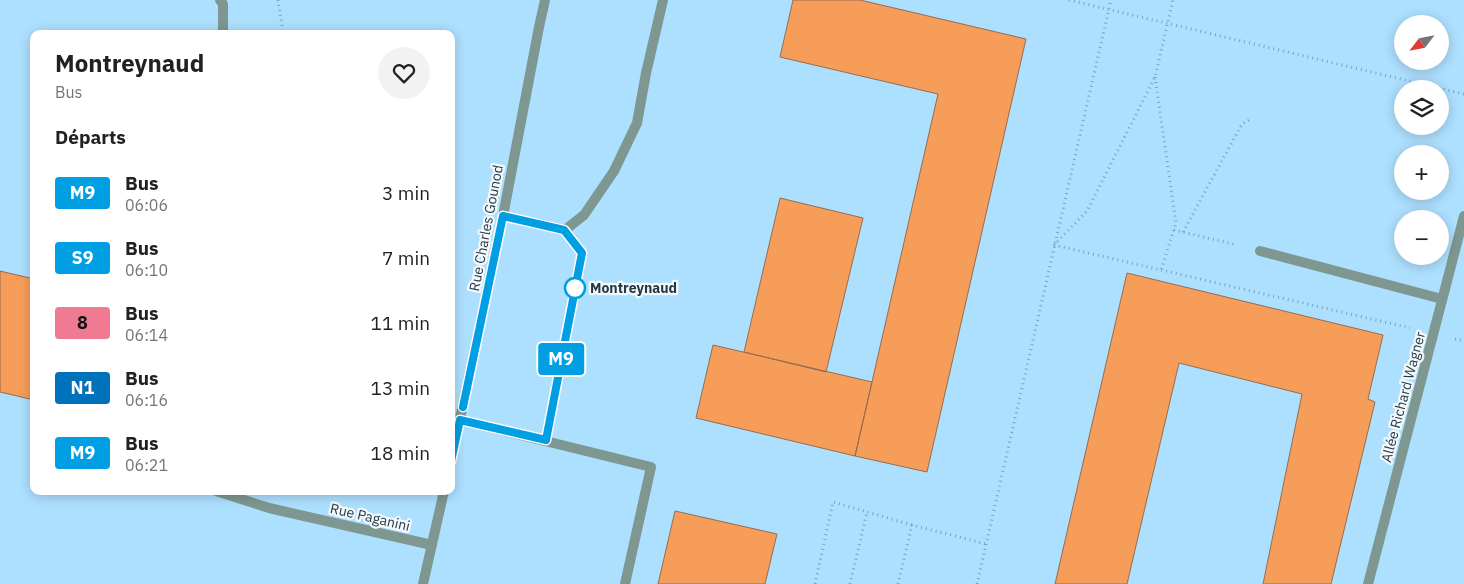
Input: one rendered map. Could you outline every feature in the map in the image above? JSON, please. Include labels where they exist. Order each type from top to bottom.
[{"type":"street","points":[[220,0],[223,4],[223,30]]},
{"type":"street","name":"Rue Charles Gounod","points":[[455,443],[503,216],[545,0]]},
{"type":"street","points":[[564,230],[584,215],[614,171],[637,123],[663,0]]},
{"type":"street","points":[[503,216],[564,230],[582,253],[546,440]]},
{"type":"street","name":"Allée Richard Wagner","points":[[1368,584],[1464,216]]},
{"type":"street","points":[[1260,251],[1442,299]]},
{"type":"street","points":[[460,420],[651,467],[625,584]]},
{"type":"street","name":"Rue Paganini","points":[[228,495],[268,508],[432,545]]},
{"type":"street","points":[[423,584],[443,495]]},
{"type":"path","points":[[278,0],[282,26]]},
{"type":"path","points":[[1069,0],[1464,94]]},
{"type":"path","points":[[977,584],[1111,0]]},
{"type":"path","points":[[1054,246],[1087,210],[1155,76],[1173,0]]},
{"type":"path","points":[[1155,76],[1176,223],[1161,270]]},
{"type":"path","points":[[1183,232],[1242,124],[1249,120]]},
{"type":"path","points":[[1174,230],[1260,251]]},
{"type":"path","points":[[1054,246],[1434,334]]},
{"type":"path","points":[[815,584],[833,502],[986,544]]},
{"type":"path","points":[[850,584],[867,512]]},
{"type":"path","points":[[898,584],[912,525]]},
{"type":"building","points":[[793,0],[860,0],[1026,39],[927,472],[855,456],[938,94],[780,57]]},
{"type":"building","points":[[780,198],[863,218],[826,372],[744,352]]},
{"type":"building","points":[[0,271],[30,278],[30,399],[0,392]]},
{"type":"building","points":[[1127,273],[1383,335],[1368,399],[1375,402],[1331,584],[1263,584],[1302,394],[1179,363],[1127,584],[1055,584]]},
{"type":"building","points":[[713,345],[872,382],[855,456],[696,418]]},
{"type":"building","points":[[675,511],[777,534],[765,584],[658,584]]},
{"type":"bus line","name":"M9","points":[[455,443],[460,420],[546,440],[582,253],[564,230],[503,216],[463,407]]},
{"type":"place","name":"Montreynaud","points":[[575,288]]}]
